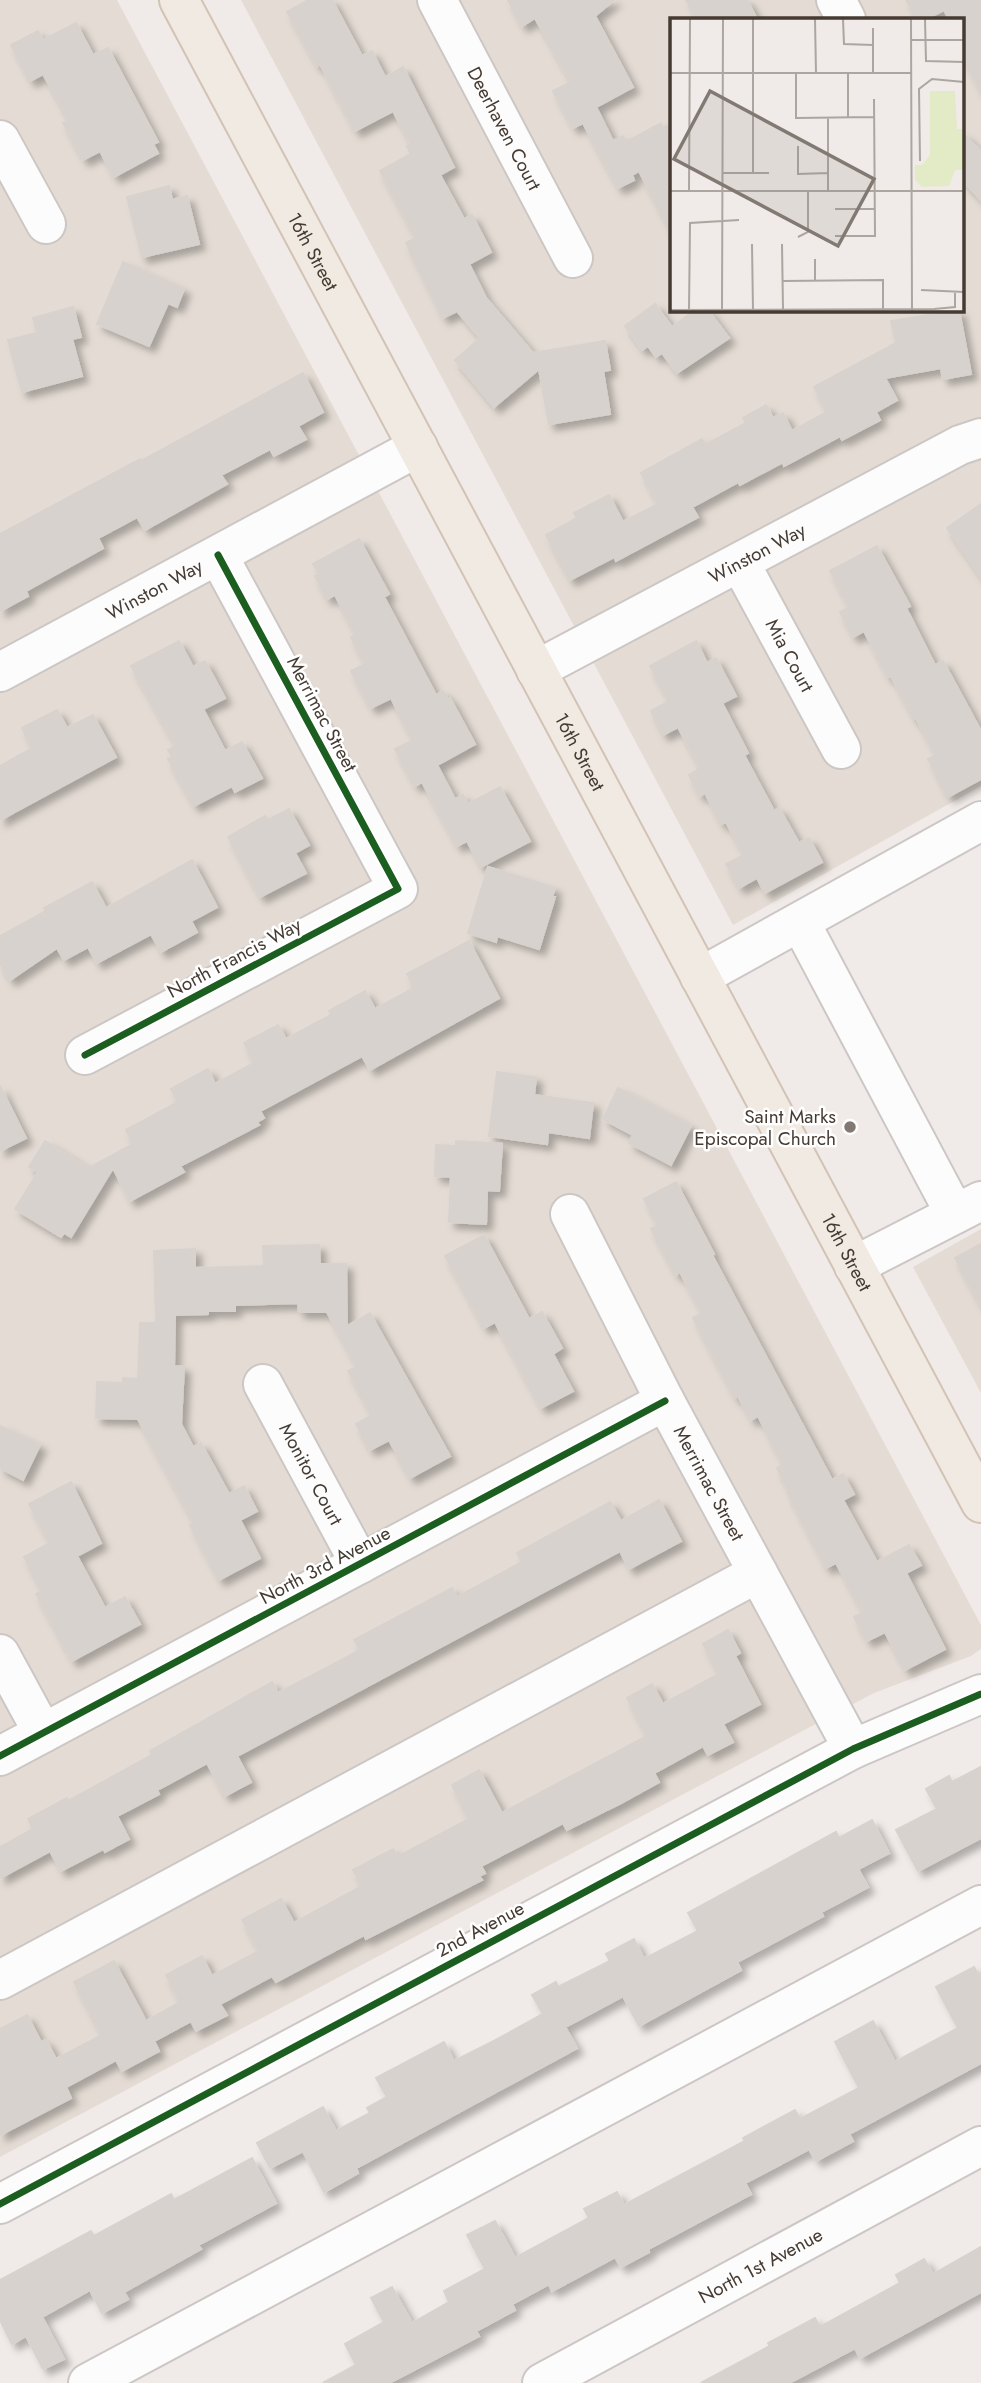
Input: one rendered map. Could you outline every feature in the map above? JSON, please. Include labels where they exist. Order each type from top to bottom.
[{"type":"main road","name":"16th Street","points":[[179,0],[981,1503]]},
{"type":"street","name":"Deerhaven Court","points":[[436,0],[573,258]]},
{"type":"street","points":[[836,0],[845,18]]},
{"type":"street","points":[[0,140],[46,224]]},
{"type":"street","name":"Winston Way","points":[[536,670],[960,445],[981,438]]},
{"type":"street","name":"Winston Way","points":[[0,672],[418,447]]},
{"type":"street","name":"Merrimac Street","points":[[218,555],[398,889]]},
{"type":"street","name":"Mia Court","points":[[740,563],[841,749]]},
{"type":"street","points":[[700,977],[981,821]]},
{"type":"street","name":"North Francis Way","points":[[85,1055],[398,889]]},
{"type":"street","points":[[800,922],[968,1208],[854,1266]]},
{"type":"street","name":"Merrimac Street","points":[[569,1214],[665,1401],[853,1749]]},
{"type":"street","name":"Monitor Court","points":[[263,1384],[360,1564]]},
{"type":"street","name":"North 3rd Avenue","points":[[0,1756],[665,1401]]},
{"type":"street","points":[[0,1980],[758,1573]]},
{"type":"street","points":[[0,1654],[43,1733]]},
{"type":"street","name":"2nd Avenue","points":[[0,2204],[853,1749],[981,1694]]},
{"type":"street","points":[[88,2383],[981,1905]]},
{"type":"street","name":"North 1st Avenue","points":[[542,2383],[981,2146]]},
{"type":"shaded area","points":[[0,0],[117,0],[981,1625],[981,1649],[971,1656],[874,1693],[0,2157]]},
{"type":"shaded area","points":[[241,0],[981,0],[981,786],[733,925]]},
{"type":"shaded area","points":[[981,1229],[981,1393],[913,1267]]},
{"type":"building","points":[[308,0],[332,0],[362,56],[372,51],[385,77],[403,67],[454,167],[440,175],[464,219],[472,215],[491,252],[469,264],[486,298],[533,353],[605,341],[610,370],[603,371],[610,414],[549,424],[539,369],[494,407],[455,360],[480,338],[457,311],[443,318],[406,243],[416,238],[380,171],[411,154],[407,146],[411,144],[393,111],[355,131],[320,64],[317,66],[287,12]]},
{"type":"building","points":[[508,0],[614,0],[595,16],[633,87],[596,107],[613,141],[623,136],[626,142],[661,123],[665,131],[670,128],[670,230],[639,171],[632,175],[634,180],[618,188],[583,123],[573,128],[553,91],[571,82],[535,18],[522,26]]},
{"type":"building","points":[[686,0],[747,0],[756,18],[695,18]]},
{"type":"building","points":[[906,0],[981,0],[981,92],[964,59],[964,18],[948,18],[944,10],[928,18],[916,18]]},
{"type":"building","points":[[76,23],[93,55],[108,48],[158,142],[153,144],[158,153],[114,177],[100,151],[83,160],[63,123],[69,120],[43,74],[30,81],[11,45],[38,31],[43,40]]},
{"type":"building","points":[[964,135],[981,151],[981,200],[964,182]]},
{"type":"building","points":[[169,186],[172,200],[187,196],[199,244],[142,257],[127,197]]},
{"type":"building","points":[[123,262],[184,289],[177,307],[168,303],[149,346],[97,324]]},
{"type":"building","points":[[655,304],[672,327],[692,312],[710,312],[729,338],[677,373],[662,353],[656,357],[648,346],[642,350],[625,326]]},
{"type":"building","points":[[73,307],[81,337],[72,339],[82,376],[22,392],[8,340],[37,333],[33,318]]},
{"type":"building","points":[[959,312],[971,374],[943,379],[941,368],[885,378],[897,400],[876,412],[880,420],[842,440],[840,436],[784,466],[783,462],[740,485],[738,482],[692,507],[698,517],[616,561],[614,557],[570,580],[546,535],[577,518],[574,513],[609,495],[623,522],[658,504],[641,473],[702,439],[705,445],[746,423],[743,418],[766,405],[773,418],[783,413],[792,431],[827,412],[814,387],[896,343],[891,321]]},
{"type":"building","points":[[303,373],[323,412],[298,426],[306,439],[274,456],[270,449],[221,475],[227,484],[145,530],[137,517],[98,538],[103,548],[26,591],[28,596],[0,611],[0,534]]},
{"type":"building","points":[[981,504],[981,577],[947,528]]},
{"type":"building","points":[[359,539],[389,594],[384,597],[436,695],[443,691],[448,699],[450,698],[475,744],[437,765],[455,799],[463,795],[468,804],[500,787],[530,841],[481,867],[467,841],[457,846],[422,782],[415,786],[395,749],[413,740],[391,698],[371,708],[351,671],[365,664],[351,637],[356,634],[335,595],[327,599],[315,576],[319,574],[313,564]]},
{"type":"building","points":[[877,546],[910,606],[906,608],[935,665],[943,661],[981,731],[981,779],[948,797],[928,759],[936,755],[916,718],[914,719],[891,676],[888,677],[864,631],[853,637],[840,612],[849,607],[830,571]]},
{"type":"building","points":[[179,641],[193,667],[205,661],[225,698],[203,709],[225,751],[242,742],[262,778],[235,792],[232,786],[194,806],[168,759],[172,757],[168,750],[176,746],[131,666]]},
{"type":"building","points":[[696,641],[707,663],[716,658],[736,696],[722,703],[748,753],[744,755],[774,811],[779,808],[799,843],[809,838],[822,862],[765,893],[757,878],[739,888],[726,864],[744,855],[726,822],[721,824],[705,793],[700,796],[689,775],[700,768],[678,727],[663,735],[651,711],[669,701],[650,666]]},
{"type":"building","points":[[57,710],[67,728],[93,715],[116,757],[0,820],[0,766],[32,748],[22,728]]},
{"type":"building","points":[[289,809],[309,845],[295,853],[306,873],[260,897],[228,837],[265,816],[268,820]]},
{"type":"building","points":[[192,860],[217,907],[191,921],[197,932],[161,952],[151,934],[97,963],[88,947],[64,960],[57,948],[10,980],[0,964],[0,936],[92,882],[106,908]]},
{"type":"building","points":[[488,867],[555,888],[552,897],[555,897],[539,949],[497,936],[496,942],[468,933]]},
{"type":"building","points":[[469,941],[499,998],[370,1070],[362,1056],[260,1111],[264,1118],[257,1122],[259,1125],[180,1166],[184,1172],[130,1201],[113,1168],[71,1237],[64,1233],[61,1237],[15,1209],[38,1172],[29,1167],[45,1141],[89,1168],[133,1144],[126,1130],[178,1102],[171,1089],[208,1069],[215,1084],[254,1063],[244,1043],[278,1025],[286,1039],[331,1015],[329,1011],[365,991],[375,1009],[414,988],[407,974]]},
{"type":"building","points":[[497,1072],[536,1077],[534,1095],[593,1103],[589,1138],[548,1132],[547,1144],[489,1136]]},
{"type":"building","points":[[0,1086],[26,1138],[0,1151]]},
{"type":"building","points":[[618,1088],[691,1126],[671,1165],[629,1143],[633,1135],[603,1119]]},
{"type":"building","points":[[456,1141],[502,1144],[499,1191],[487,1190],[486,1224],[449,1222],[451,1177],[435,1176],[436,1145],[456,1146]]},
{"type":"building","points":[[676,1182],[832,1480],[843,1474],[854,1494],[843,1500],[877,1562],[909,1545],[921,1565],[906,1573],[945,1649],[905,1670],[885,1632],[867,1641],[854,1617],[863,1612],[836,1563],[826,1568],[777,1468],[783,1464],[758,1416],[751,1420],[738,1396],[735,1398],[693,1318],[702,1313],[680,1272],[676,1275],[651,1229],[658,1225],[644,1199]]},
{"type":"building","points":[[484,1235],[529,1319],[542,1312],[562,1348],[553,1354],[573,1391],[541,1408],[495,1322],[484,1328],[445,1256]]},
{"type":"building","points":[[981,1244],[981,1306],[955,1258]]},
{"type":"building","points":[[319,1245],[320,1264],[346,1264],[347,1326],[370,1313],[450,1456],[410,1478],[389,1440],[370,1450],[356,1424],[372,1415],[348,1371],[357,1367],[327,1312],[299,1312],[298,1303],[235,1305],[235,1311],[175,1315],[174,1366],[184,1367],[181,1424],[193,1447],[201,1443],[229,1494],[244,1486],[257,1511],[240,1520],[260,1558],[219,1580],[190,1525],[194,1523],[138,1419],[96,1418],[97,1382],[123,1383],[123,1378],[138,1379],[140,1323],[156,1323],[154,1251],[195,1249],[195,1268],[264,1266],[263,1246]]},
{"type":"building","points":[[0,1426],[40,1445],[23,1480],[0,1468]]},
{"type":"building","points":[[71,1482],[101,1543],[77,1556],[105,1608],[125,1597],[140,1624],[72,1661],[36,1594],[42,1591],[24,1557],[50,1543],[29,1504]]},
{"type":"building","points":[[659,1500],[681,1541],[629,1569],[620,1551],[237,1756],[251,1782],[225,1796],[207,1763],[157,1790],[159,1794],[117,1816],[129,1839],[61,1871],[50,1851],[0,1878],[0,1847],[33,1829],[28,1819],[67,1798],[68,1801],[152,1755],[150,1751],[272,1682],[278,1693],[360,1650],[354,1640],[452,1588],[457,1597],[502,1573],[522,1562],[517,1553],[610,1502],[621,1521]]},
{"type":"building","points":[[728,1630],[740,1653],[735,1656],[760,1704],[723,1724],[733,1742],[708,1755],[703,1746],[654,1773],[659,1782],[621,1803],[567,1830],[563,1823],[481,1866],[485,1873],[479,1876],[482,1880],[366,1939],[364,1935],[276,1982],[272,1976],[220,2004],[227,2015],[196,2031],[191,2021],[154,2041],[159,2051],[122,2071],[116,2060],[66,2087],[71,2098],[0,2135],[0,2029],[27,2015],[41,2042],[46,2040],[56,2059],[102,2035],[74,1982],[114,1961],[146,2021],[180,2002],[166,1975],[202,1956],[212,1976],[259,1951],[242,1920],[281,1899],[294,1923],[362,1886],[353,1870],[393,1849],[397,1857],[469,1819],[452,1785],[479,1770],[502,1813],[647,1736],[627,1698],[652,1684],[663,1704],[719,1674],[703,1644]]},
{"type":"building","points":[[981,1767],[981,1838],[918,1871],[896,1830],[937,1809],[926,1789],[949,1776],[952,1782]]},
{"type":"building","points":[[872,1820],[889,1853],[858,1869],[868,1887],[821,1912],[823,1916],[737,1962],[741,1970],[639,2026],[623,1996],[565,2027],[577,2048],[356,2168],[358,2173],[324,2192],[303,2151],[270,2168],[257,2143],[323,2107],[336,2131],[370,2113],[367,2108],[387,2097],[376,2078],[444,2042],[454,2061],[492,2042],[543,2014],[532,1995],[556,1982],[558,1987],[610,1961],[606,1954],[634,1939],[644,1959],[698,1931],[688,1913],[836,1832],[839,1838]]},
{"type":"building","points":[[974,1967],[981,1979],[981,2063],[849,2134],[853,2141],[816,2161],[809,2149],[745,2183],[751,2194],[648,2249],[649,2252],[621,2267],[615,2257],[552,2291],[549,2284],[512,2304],[515,2310],[476,2331],[479,2336],[389,2383],[323,2383],[356,2365],[345,2344],[384,2322],[371,2298],[392,2287],[412,2323],[449,2302],[444,2291],[485,2269],[467,2235],[495,2221],[515,2258],[589,2218],[584,2209],[617,2192],[624,2205],[745,2141],[743,2138],[795,2110],[800,2119],[859,2088],[835,2042],[873,2021],[895,2062],[958,2028],[936,1987]]},
{"type":"building","points":[[252,2158],[276,2203],[198,2245],[201,2249],[124,2292],[128,2299],[102,2313],[90,2290],[42,2317],[64,2359],[43,2369],[26,2336],[12,2344],[0,2320],[0,2280],[91,2231],[94,2236],[171,2194],[174,2200]]},
{"type":"building","points":[[981,2247],[981,2292],[860,2358],[855,2348],[789,2383],[701,2383],[815,2318],[820,2327],[900,2283],[896,2275],[924,2259],[933,2274]]},
{"type":"cycle path","points":[[85,1055],[398,889],[218,555]]},
{"type":"cycle path","points":[[0,1756],[665,1401]]},
{"type":"cycle path","points":[[0,2204],[853,1749],[981,1694]]},
{"type":"place","name":"Saint Marks Episcopal Church","points":[[850,1127]]}]
